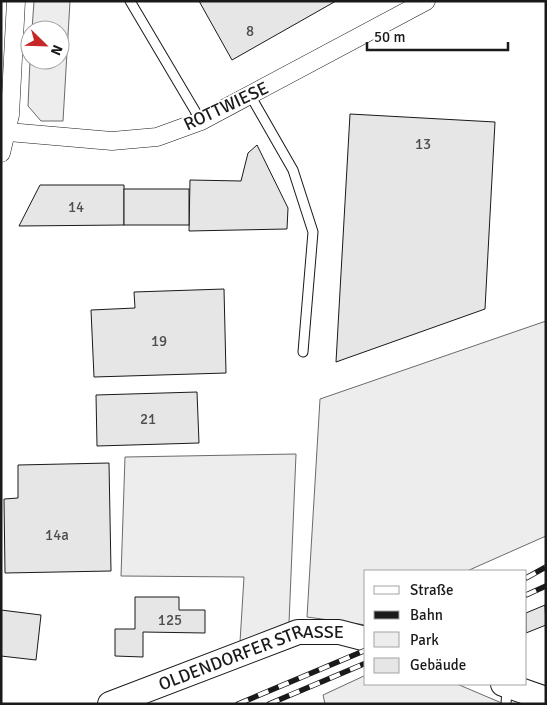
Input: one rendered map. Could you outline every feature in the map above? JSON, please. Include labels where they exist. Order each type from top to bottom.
[{"type":"main road","name":"OLDENDORFER STRASSE","points":[[110,704],[298,632],[339,632],[364,639]]},
{"type":"main road","points":[[505,691],[546,699]]},
{"type":"street","points":[[1,153],[8,132],[16,1]]},
{"type":"street","name":"ROTTWIESE","points":[[8,132],[112,142],[157,137],[201,121],[426,1]]},
{"type":"lane","points":[[130,1],[201,121]]},
{"type":"lane","points":[[250,95],[293,170],[313,232],[303,352]]},
{"type":"green space","points":[[34,1],[70,1],[69,20],[33,20]]},
{"type":"green space","points":[[30,70],[66,70],[63,121],[41,121],[28,106]]},
{"type":"green space","points":[[546,321],[546,536],[469,570],[364,570],[364,625],[307,617],[320,399]]},
{"type":"green space","points":[[296,454],[289,623],[240,642],[244,577],[121,576],[125,457]]},
{"type":"green space","points":[[364,676],[364,685],[459,685],[504,704],[325,704],[323,695]]},
{"type":"building","points":[[199,1],[336,1],[232,60]]},
{"type":"building","points":[[350,114],[495,122],[485,309],[336,362]]},
{"type":"building","points":[[257,145],[288,208],[287,229],[189,231],[190,180],[241,181],[248,153]]},
{"type":"building","points":[[40,185],[124,185],[124,225],[19,226]]},
{"type":"building","points":[[124,189],[189,189],[189,225],[124,225]]},
{"type":"building","points":[[224,289],[226,373],[94,377],[91,310],[135,308],[134,292]]},
{"type":"building","points":[[197,392],[199,443],[97,446],[96,395]]},
{"type":"building","points":[[109,463],[111,571],[5,573],[4,499],[18,498],[18,465]]},
{"type":"building","points":[[135,597],[179,597],[179,610],[205,610],[205,633],[143,632],[143,657],[115,656],[115,629],[135,629]]},
{"type":"building","points":[[545,605],[546,625],[527,633],[527,613]]},
{"type":"building","points":[[1,610],[41,615],[36,660],[1,656]]},
{"type":"railway","points":[[527,577],[546,567]]},
{"type":"railway","points":[[527,595],[546,586]]},
{"type":"railway","points":[[238,704],[364,651]]},
{"type":"railway","points":[[269,704],[364,664]]}]
